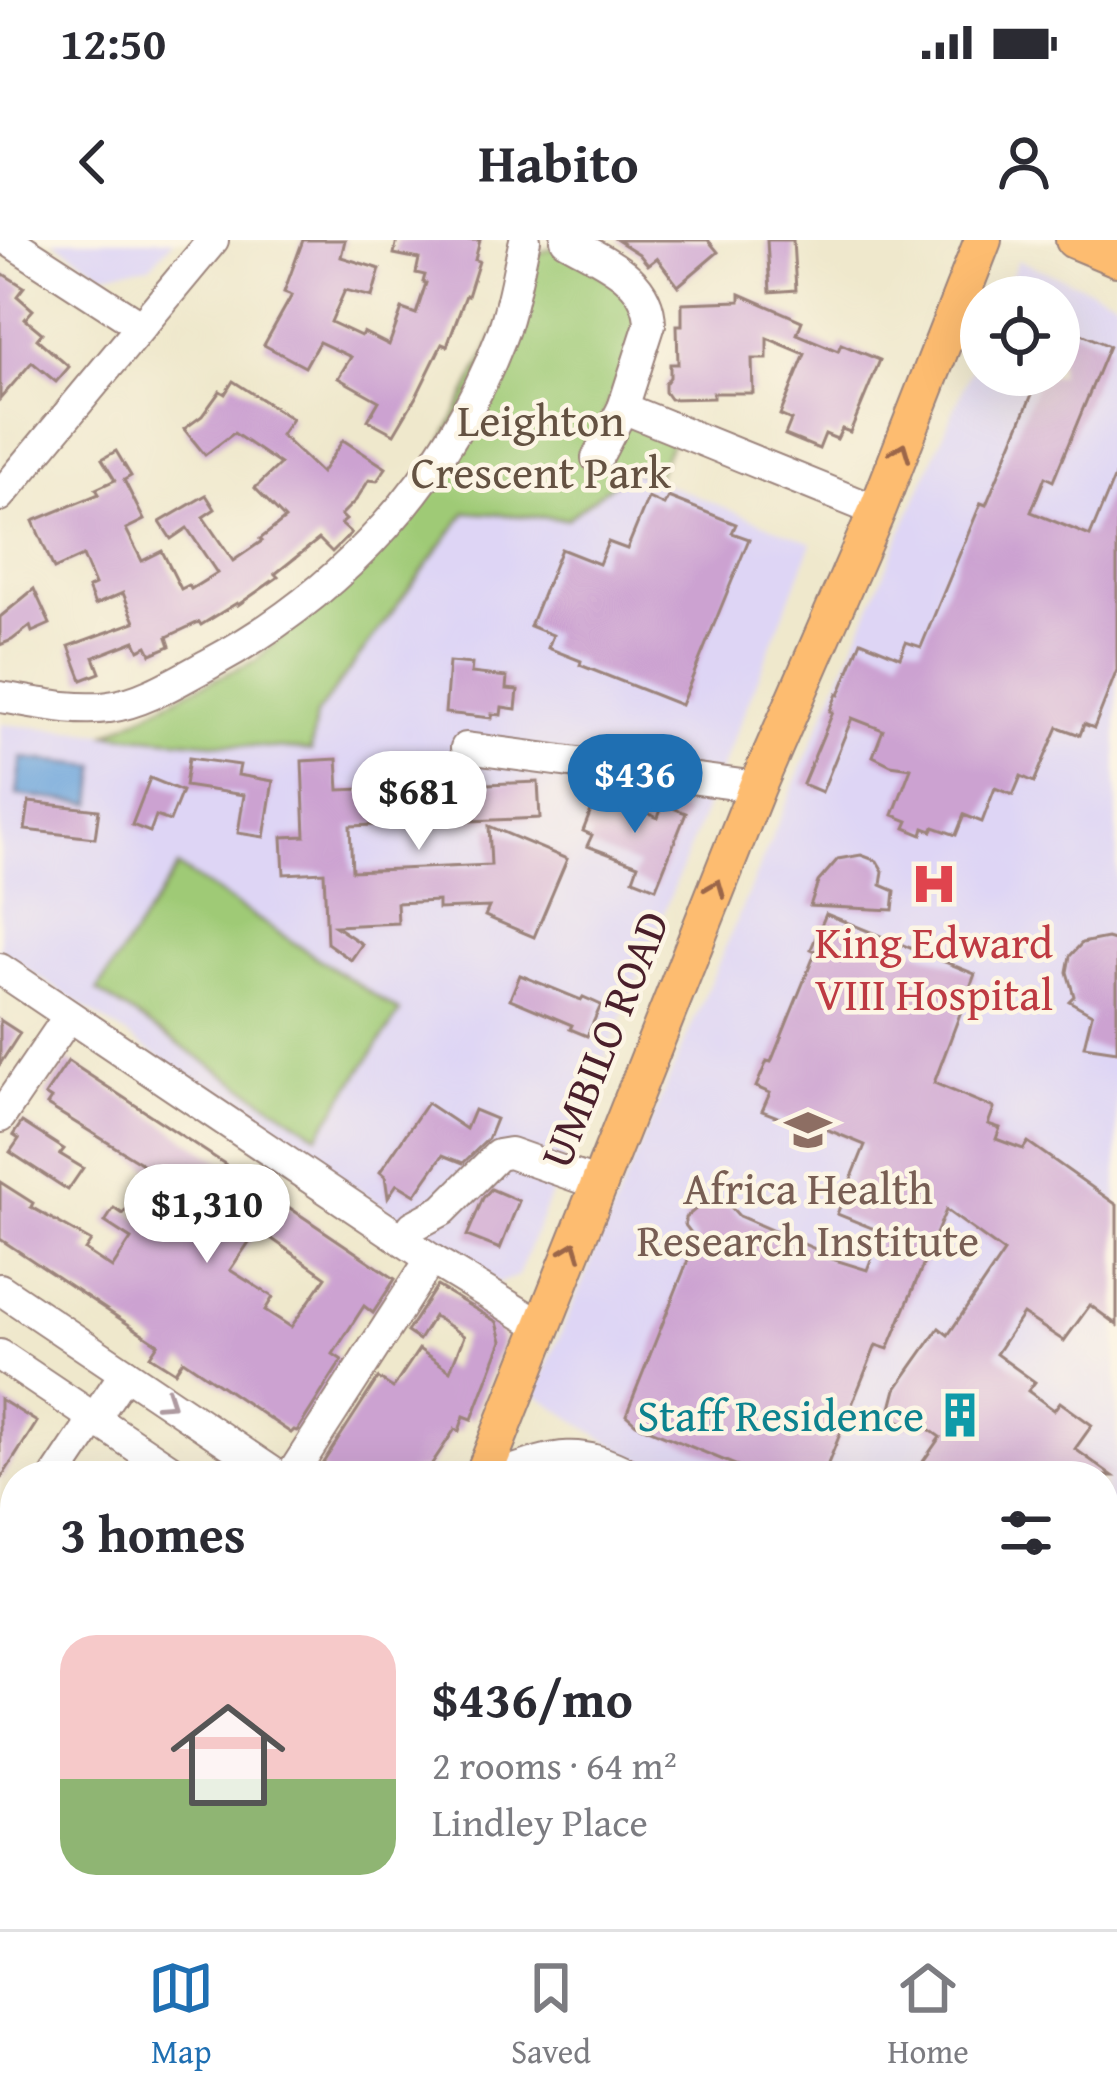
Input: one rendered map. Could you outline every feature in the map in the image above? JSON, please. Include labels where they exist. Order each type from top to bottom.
[{"type":"main road","name":"UMBILO ROAD","points":[[489,1461],[757,787],[877,511],[983,240]]},
{"type":"main road","points":[[1074,240],[1117,258]]},
{"type":"street","points":[[8,240],[141,326]]},
{"type":"street","points":[[0,496],[213,240]]},
{"type":"street","points":[[0,697],[73,707],[122,704],[181,679],[262,634],[330,581],[394,518],[461,424],[501,337],[524,240]]},
{"type":"street","points":[[566,240],[629,277],[649,304],[650,324],[622,408],[597,458]]},
{"type":"street","points":[[622,408],[877,511]]},
{"type":"street","points":[[466,748],[757,787]]},
{"type":"street","points":[[0,969],[431,1259],[543,1327]]},
{"type":"street","points":[[0,1117],[69,1016]]},
{"type":"street","points":[[403,1240],[413,1226],[443,1210],[498,1155],[510,1153],[598,1184]]},
{"type":"street","points":[[300,1461],[431,1259]]},
{"type":"street","points":[[0,1288],[256,1461]]},
{"type":"street","points":[[0,1355],[157,1461]]},
{"type":"street","points":[[66,1461],[125,1373]]},
{"type":"street","points":[[542,1461],[566,1456],[601,1461]]},
{"type":"shaded area","points":[[53,240],[174,240],[150,266],[103,273]]},
{"type":"shaded area","name":"King Edward VIII Hospital","points":[[1018,260],[1058,276],[1011,276]]},
{"type":"shaded area","name":"King Edward VIII Hospital","points":[[1080,285],[1117,300],[1117,1461],[637,1461],[535,1394],[960,395],[1080,396]]},
{"type":"shaded area","points":[[632,470],[812,543],[518,1276],[498,1283],[0,951],[0,724],[311,751],[316,715],[466,512],[567,519]]},
{"type":"green space","name":"Leighton Crescent Park","points":[[551,248],[562,249],[638,298],[643,326],[605,412],[673,439],[655,478],[631,470],[567,519],[466,512],[316,715],[311,751],[107,734],[257,660],[407,512],[531,264]]},
{"type":"green space","points":[[178,867],[400,1012],[318,1135],[97,991]]},
{"type":"water","points":[[22,758],[97,766],[93,804],[17,795]]},
{"type":"building","points":[[303,240],[345,240],[341,257],[380,269],[372,297],[345,290],[331,322],[389,345],[402,309],[416,314],[426,283],[425,275],[416,273],[419,259],[394,254],[397,240],[480,240],[475,260],[479,261],[447,346],[442,344],[394,434],[368,420],[379,401],[338,378],[351,357],[319,342],[305,367],[264,345],[292,295],[284,292]]},
{"type":"building","points":[[617,240],[708,240],[718,252],[678,286],[657,258],[648,265]]},
{"type":"building","points":[[767,240],[793,240],[796,290],[770,292]]},
{"type":"building","points":[[0,272],[24,287],[17,296],[33,310],[25,319],[42,333],[37,339],[69,367],[56,382],[32,362],[0,399]]},
{"type":"building","points":[[740,294],[802,321],[797,334],[838,351],[841,344],[880,360],[850,432],[842,429],[837,439],[825,434],[819,449],[785,435],[791,420],[780,415],[805,354],[767,338],[767,359],[752,359],[753,393],[670,399],[665,384],[670,364],[678,364],[682,303],[740,301]]},
{"type":"building","points":[[1080,333],[1109,346],[1053,481],[1045,477],[1031,512],[1090,536],[1117,471],[1117,670],[1094,728],[1084,724],[1080,735],[1058,727],[1034,782],[1021,776],[1013,795],[995,788],[982,822],[964,815],[956,835],[934,827],[932,831],[924,828],[922,835],[905,828],[908,821],[893,815],[911,768],[873,756],[883,730],[852,718],[822,792],[803,784],[861,641],[900,657],[906,642],[921,647],[981,503],[986,505],[1031,396],[1080,396]]},
{"type":"building","points":[[233,381],[292,419],[281,435],[321,473],[343,440],[386,468],[377,481],[369,480],[341,515],[346,520],[341,524],[351,533],[332,552],[319,539],[238,605],[167,637],[170,646],[151,654],[147,646],[139,650],[135,641],[94,657],[100,673],[82,680],[69,646],[135,622],[123,593],[95,605],[88,588],[95,585],[83,556],[54,569],[33,521],[99,494],[96,489],[115,480],[102,459],[116,451],[131,476],[124,480],[144,520],[126,529],[142,561],[162,551],[181,589],[189,585],[191,589],[217,573],[187,528],[171,539],[160,522],[206,495],[215,509],[203,517],[233,561],[285,519],[255,488],[280,464],[234,433],[205,455],[184,429],[202,416],[220,391],[225,394]]},
{"type":"building","points":[[668,497],[736,524],[732,533],[749,539],[681,705],[580,665],[581,661],[548,648],[553,635],[530,626],[561,549],[599,564],[608,542],[627,549],[648,498],[664,505]]},
{"type":"building","points":[[34,589],[50,624],[32,632],[30,626],[0,645],[0,617]]},
{"type":"building","points":[[449,662],[472,664],[471,673],[507,677],[506,689],[518,690],[516,709],[502,707],[501,715],[492,714],[492,718],[445,713]]},
{"type":"building","points":[[189,758],[240,765],[238,775],[273,781],[264,837],[238,833],[244,795],[185,786]]},
{"type":"building","points":[[337,759],[339,790],[538,782],[540,818],[350,826],[352,871],[491,865],[489,826],[567,859],[534,937],[485,916],[489,907],[438,909],[438,901],[397,903],[398,923],[335,926],[362,944],[351,960],[327,943],[324,872],[284,874],[282,837],[305,836],[302,761]]},
{"type":"building","points":[[150,778],[182,791],[170,821],[156,816],[150,832],[132,825]]},
{"type":"building","points":[[608,795],[658,818],[663,804],[686,813],[656,888],[633,879],[638,865],[587,846],[592,835],[583,831],[594,803],[603,806]]},
{"type":"building","points":[[29,802],[99,810],[95,838],[25,830]]},
{"type":"building","points":[[861,855],[877,861],[883,871],[881,885],[895,891],[893,910],[810,906],[818,882],[838,859]]},
{"type":"building","points":[[826,914],[975,974],[934,1083],[994,1108],[988,1124],[1000,1128],[996,1139],[1023,1149],[1028,1142],[1117,1205],[1117,1325],[1090,1305],[1064,1341],[1023,1314],[996,1354],[1035,1382],[1028,1391],[1054,1410],[1060,1402],[1092,1425],[1075,1449],[1092,1461],[923,1461],[940,1437],[916,1420],[907,1427],[893,1416],[896,1389],[939,1328],[948,1335],[1004,1252],[946,1210],[888,1349],[876,1345],[829,1461],[726,1461],[636,1424],[626,1415],[691,1247],[698,1242],[685,1218],[710,1197],[739,1216],[820,1251],[819,1255],[867,1270],[882,1232],[837,1214],[865,1145],[814,1124],[811,1130],[762,1111],[770,1093],[756,1087],[767,1061],[771,1062],[816,951],[811,949]]},
{"type":"building","points":[[1117,941],[1117,1051],[1084,1046],[1092,1014],[1069,1001],[1074,996],[1067,972],[1070,956],[1082,943]]},
{"type":"building","points":[[520,975],[601,1005],[587,1036],[510,999]]},
{"type":"building","points":[[0,1020],[20,1033],[0,1064]]},
{"type":"building","points":[[68,1061],[225,1164],[221,1169],[276,1204],[278,1200],[395,1279],[373,1313],[364,1306],[333,1354],[342,1360],[297,1431],[291,1433],[183,1360],[175,1372],[150,1356],[158,1344],[0,1239],[0,1182],[33,1203],[31,1207],[91,1241],[85,1250],[112,1268],[131,1239],[105,1222],[114,1208],[123,1214],[126,1210],[166,1237],[189,1204],[167,1190],[172,1182],[47,1105],[51,1099],[45,1095]],"holes":[[[258,1229],[326,1277],[291,1327],[265,1310],[273,1297],[230,1270]]]},
{"type":"building","points":[[427,1103],[466,1129],[474,1110],[496,1119],[488,1139],[463,1163],[443,1155],[415,1195],[397,1184],[388,1197],[380,1172]]},
{"type":"building","points":[[22,1122],[64,1149],[60,1154],[83,1168],[68,1190],[10,1152]]},
{"type":"building","points":[[491,1189],[519,1201],[500,1249],[467,1236]]},
{"type":"building","points":[[437,1286],[497,1322],[502,1341],[472,1419],[464,1416],[459,1431],[455,1429],[434,1461],[324,1461],[378,1378],[393,1388],[419,1349],[450,1371],[464,1336],[434,1316],[419,1340],[407,1332]]},
{"type":"building","points":[[0,1399],[37,1422],[12,1461],[0,1461]]},
{"type":"place","name":"King Edward VIII Hospital","points":[[934,884]]},
{"type":"place","name":"Africa Health Research Institute","points":[[808,1130]]},
{"type":"place","name":"Staff Residence","points":[[960,1415]]}]
